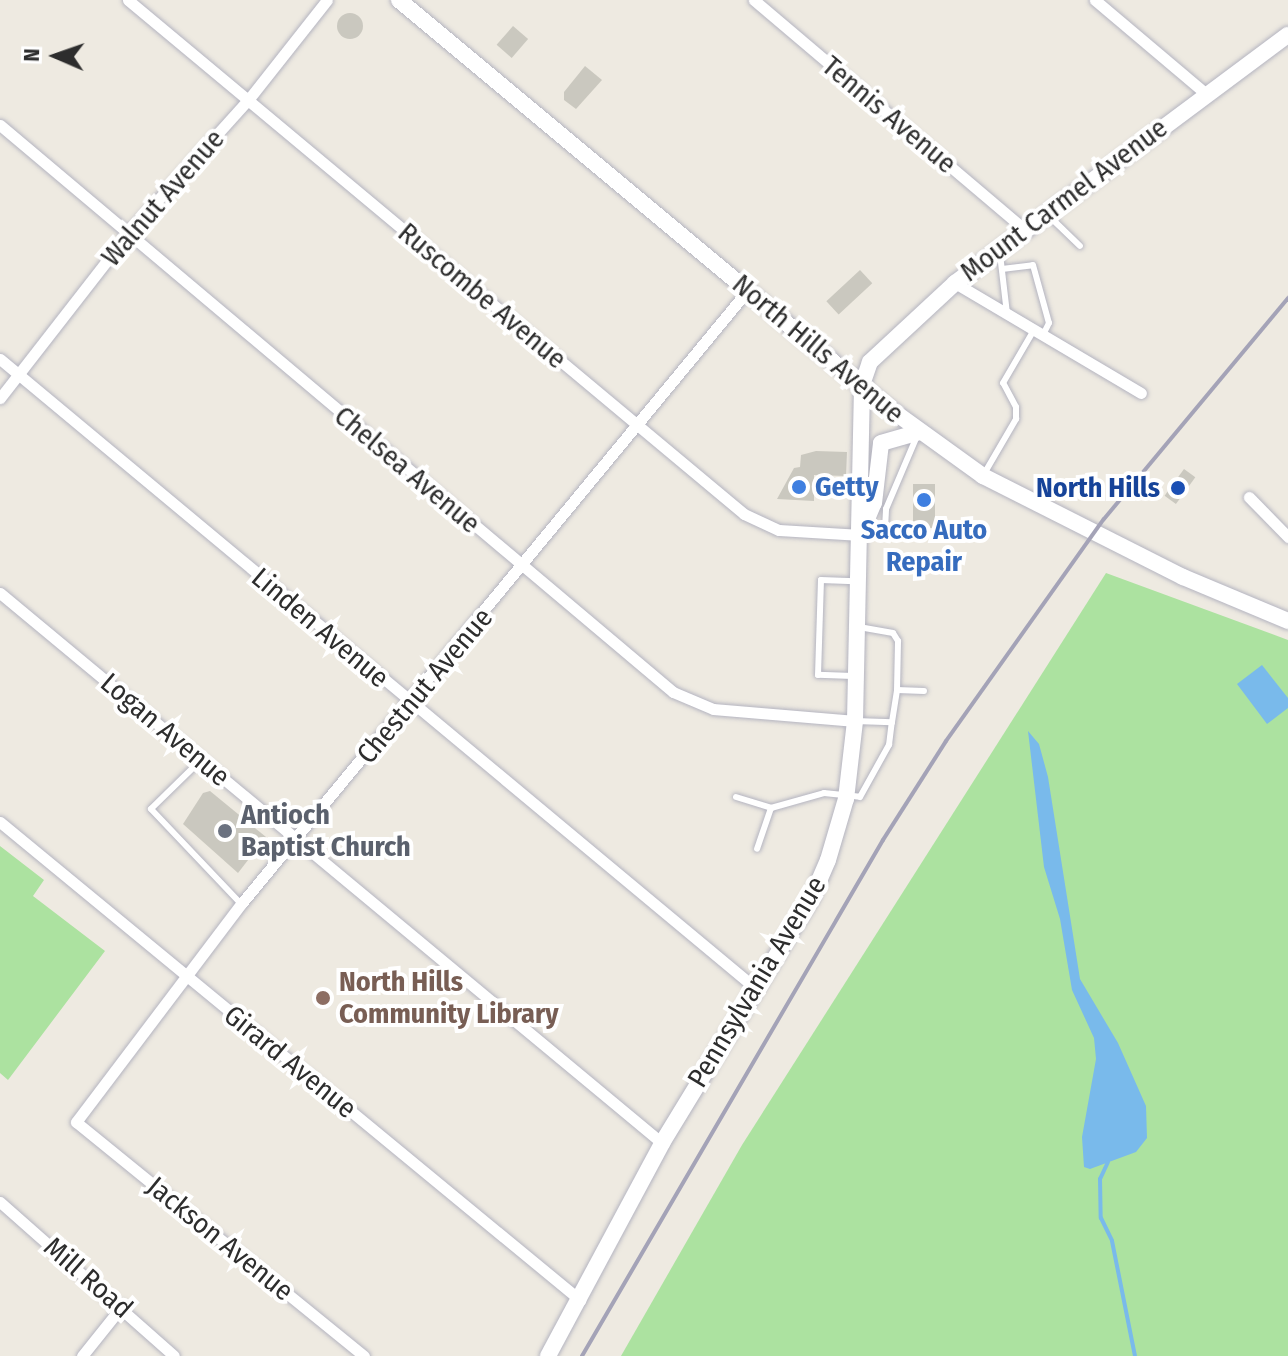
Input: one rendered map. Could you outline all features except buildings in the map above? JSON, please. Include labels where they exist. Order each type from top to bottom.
[{"type":"main road","name":"North Hills Avenue","points":[[399,0],[919,432],[983,476],[1183,577],[1288,621]]},
{"type":"main road","name":"Mount Carmel Avenue","points":[[862,385],[878,351],[955,283],[1205,93],[1288,35]]},
{"type":"main road","name":"Pennsylvania Avenue","points":[[548,1356],[662,1143],[754,987],[812,897],[847,795],[857,676],[862,385]]},
{"type":"main road","points":[[861,535],[874,503],[881,443],[919,432]]},
{"type":"street","name":"Ruscombe Avenue","points":[[128,0],[756,522],[779,530],[861,535]]},
{"type":"street","name":"Walnut Avenue","points":[[0,398],[129,232],[248,100],[327,0]]},
{"type":"street","name":"Tennis Avenue","points":[[754,0],[1025,230]]},
{"type":"street","points":[[1095,0],[1205,93]]},
{"type":"street","name":"Chelsea Avenue","points":[[0,125],[523,568],[691,704],[855,721]]},
{"type":"street","points":[[955,283],[1141,393]]},
{"type":"street","name":"Chestnut Avenue","points":[[76,1122],[241,904],[411,704],[747,291]]},
{"type":"street","name":"Linden Avenue","points":[[0,359],[754,987]]},
{"type":"street","points":[[1249,497],[1288,537]]},
{"type":"street","name":"Logan Avenue","points":[[0,593],[662,1143]]},
{"type":"street","name":"Girard Avenue","points":[[0,822],[580,1300]]},
{"type":"street","name":"Jackson Avenue","points":[[76,1122],[364,1356]]},
{"type":"street","name":"Mill Road","points":[[0,1202],[122,1306],[174,1356]]},
{"type":"street","points":[[82,1356],[122,1306]]},
{"type":"lane","points":[[1046,214],[1080,246]]},
{"type":"lane","points":[[1000,249],[1007,314]]},
{"type":"lane","points":[[983,476],[1016,419],[1003,383],[1049,323],[1033,265],[1002,269]]},
{"type":"lane","points":[[861,535],[885,529],[886,509],[919,432]]},
{"type":"lane","points":[[876,478],[899,479]]},
{"type":"lane","points":[[857,676],[818,675],[818,660],[821,580],[859,581]]},
{"type":"lane","points":[[736,797],[771,808],[824,793],[860,797],[889,745],[897,690],[898,641],[893,633],[858,627]]},
{"type":"lane","points":[[897,690],[924,691]]},
{"type":"lane","points":[[855,721],[892,722]]},
{"type":"lane","points":[[201,760],[151,809],[241,904]]},
{"type":"lane","points":[[757,849],[771,808]]},
{"type":"green space","points":[[1106,573],[1288,640],[1288,1356],[621,1356],[742,1145]]},
{"type":"green space","points":[[0,846],[44,880],[33,896],[105,951],[8,1080],[0,1073]]},
{"type":"water","points":[[1262,665],[1288,698],[1288,708],[1267,724],[1237,684]]},
{"type":"water","points":[[1028,731],[1039,744],[1048,777],[1080,979],[1118,1043],[1146,1106],[1147,1138],[1136,1152],[1090,1169],[1084,1167],[1082,1137],[1096,1059],[1094,1038],[1072,990],[1060,919],[1044,867]]},
{"type":"waterway","points":[[1108,1162],[1100,1179],[1101,1218],[1112,1241],[1135,1356]]},
{"type":"railway","points":[[582,1356],[883,840],[946,741],[1104,519],[1288,298]]},
{"type":"place","name":"Getty","points":[[799,487]]},
{"type":"place","name":"North Hills","points":[[1178,488]]},
{"type":"place","name":"Sacco Auto Repair","points":[[924,500]]},
{"type":"place","name":"Antioch Baptist Church","points":[[225,831]]},
{"type":"place","name":"North Hills Community Library","points":[[323,998]]}]
